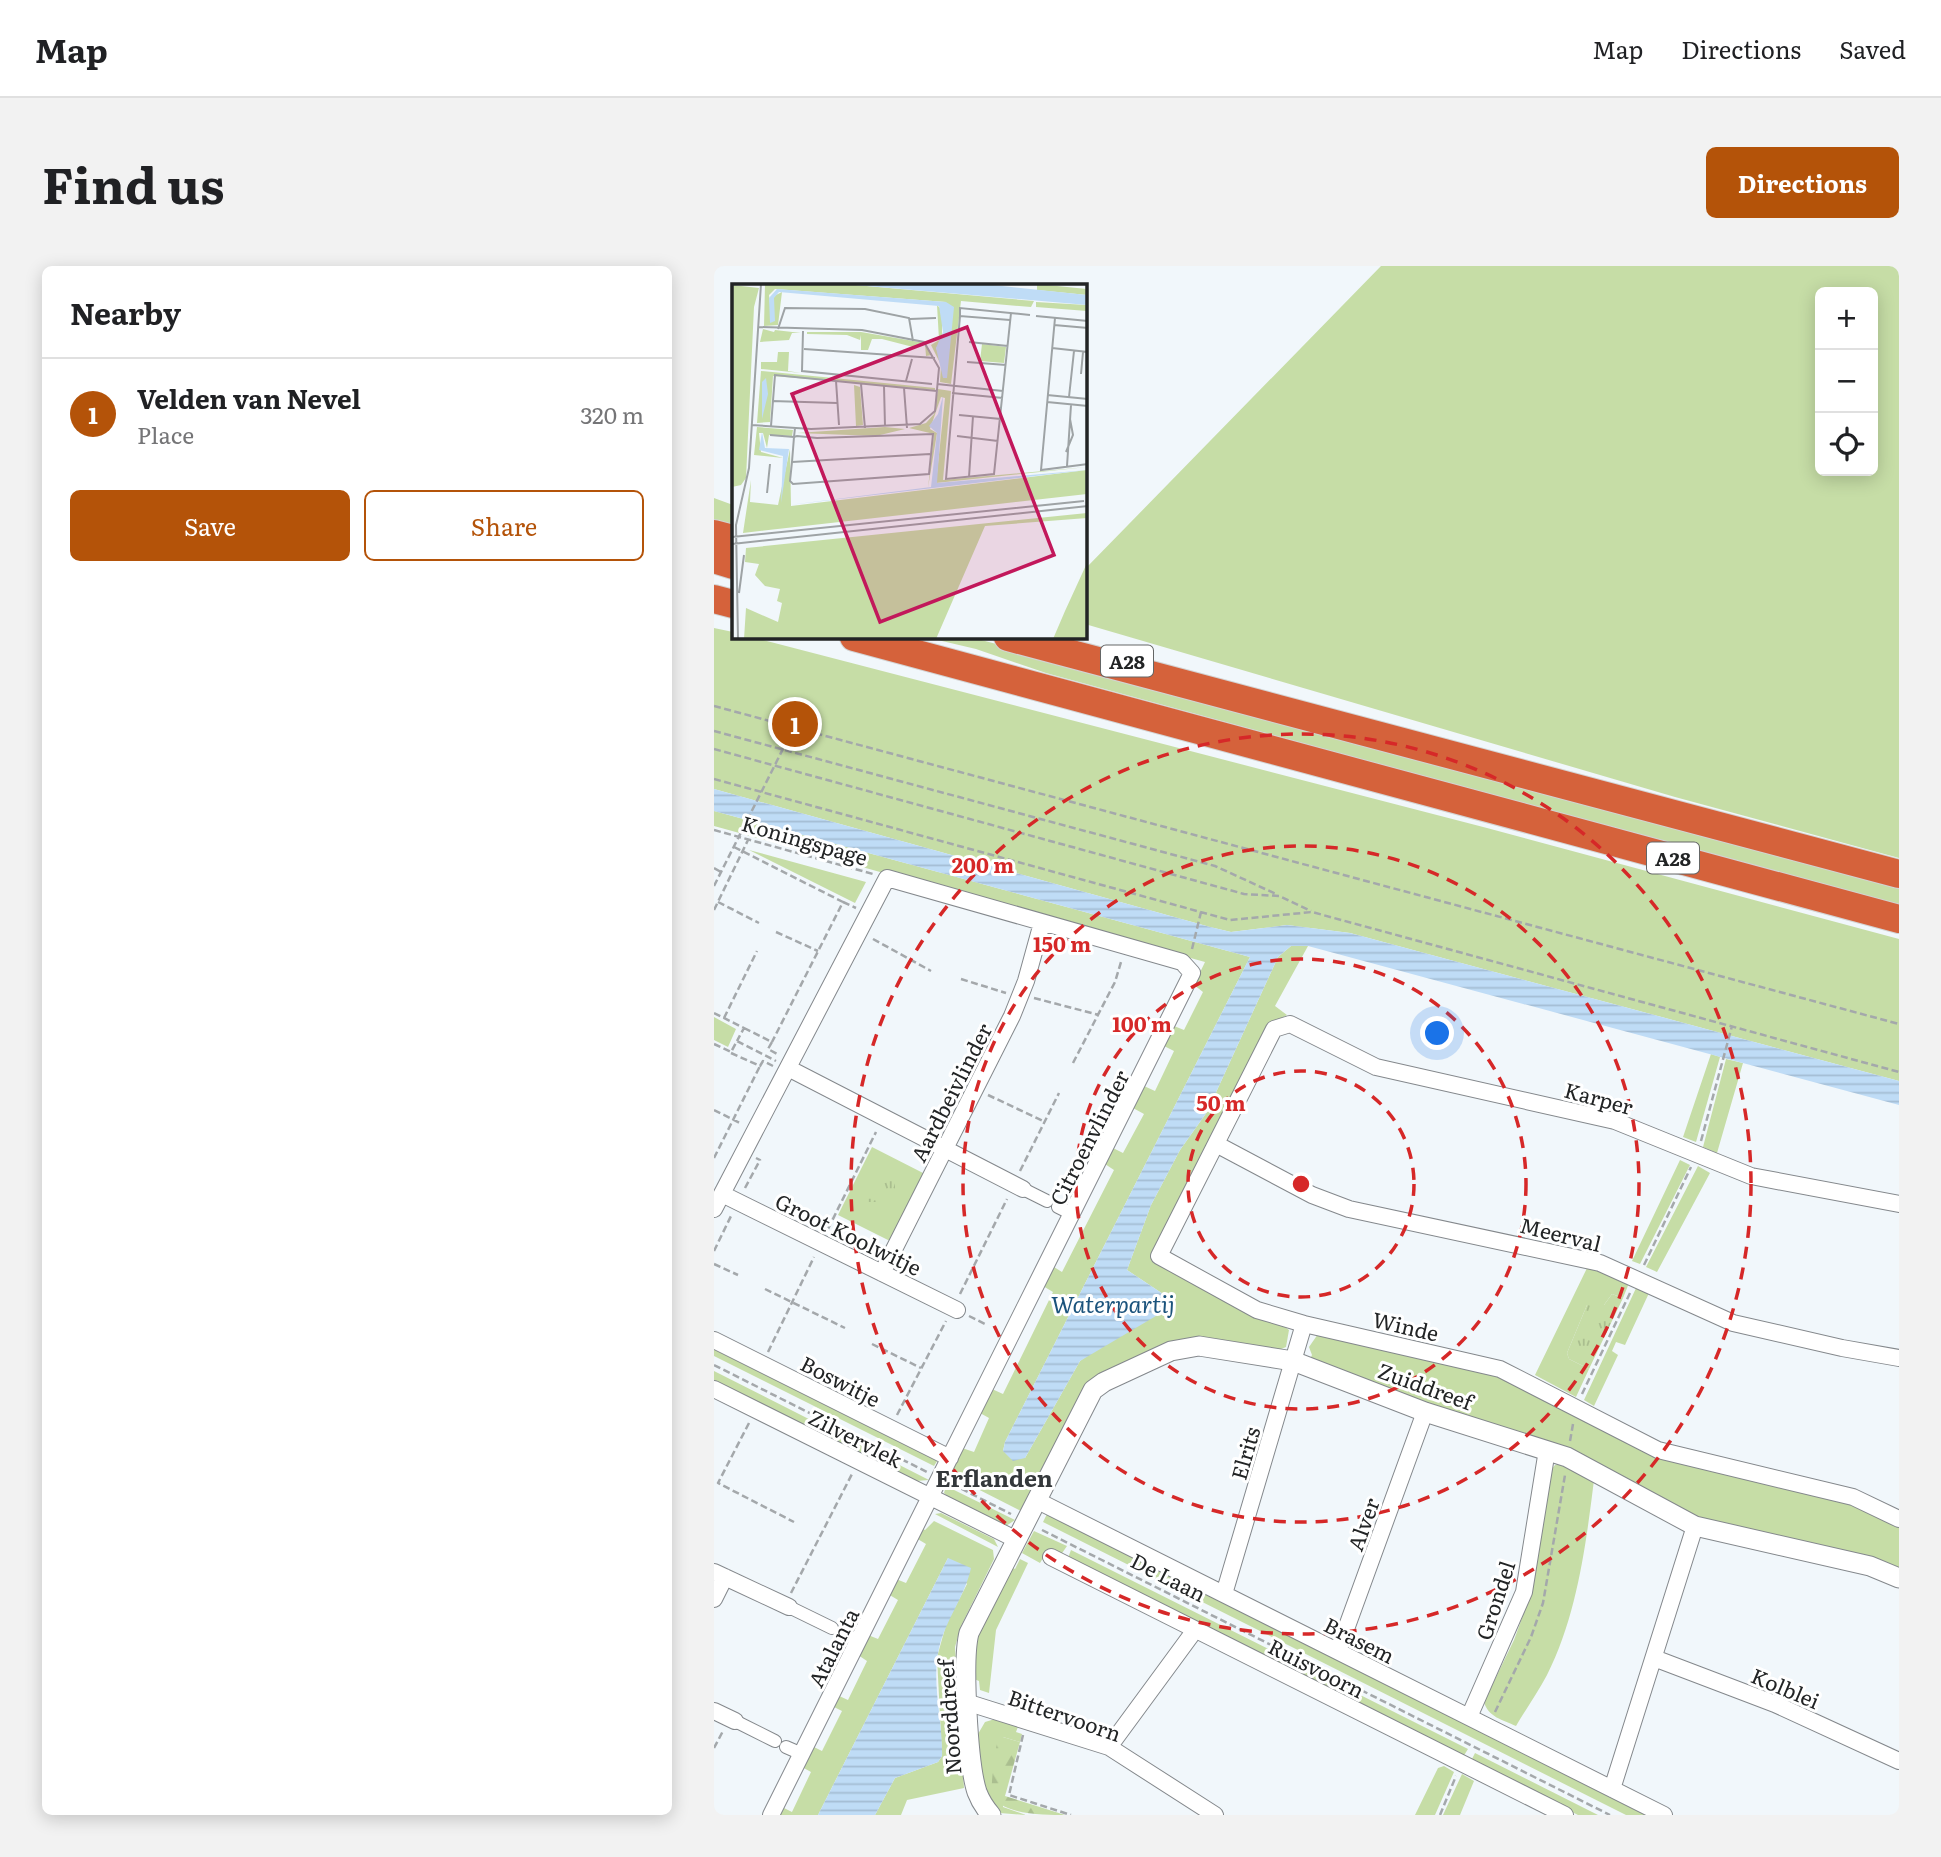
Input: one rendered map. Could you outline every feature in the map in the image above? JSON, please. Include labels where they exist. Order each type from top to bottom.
[{"type":"highway","points":[[714,534],[732,539]]},
{"type":"highway","points":[[714,559],[732,565]]},
{"type":"highway","points":[[714,601],[732,605]]},
{"type":"highway","name":"A28","points":[[861,639],[1899,919]]},
{"type":"highway","name":"A28","points":[[1016,639],[1899,874]]},
{"type":"highway","name":"A28","points":[[1066,639],[1194,686]]},
{"type":"street","name":"Citroenvlinder","points":[[887,878],[1182,962],[1192,973],[1059,1207],[930,1498]]},
{"type":"street","points":[[714,1209],[788,1068],[865,935],[887,878]]},
{"type":"street","name":"Aardbeivlinder","points":[[882,1273],[1020,996],[1042,923]]},
{"type":"street","name":"Winde","points":[[1290,1024],[1274,1029],[1159,1256],[1257,1310],[1304,1324],[1500,1369],[1658,1450],[1853,1497],[1899,1519]]},
{"type":"street","name":"Karper","points":[[1290,1024],[1376,1067],[1615,1121],[1751,1176],[1899,1204]]},
{"type":"street","points":[[788,1068],[1059,1207]]},
{"type":"street","name":"Meerval","points":[[1216,1144],[1311,1195],[1349,1209],[1567,1255],[1637,1278],[1733,1322],[1830,1346],[1899,1358]]},
{"type":"street","name":"Groot Koolwitje","points":[[722,1194],[955,1309]]},
{"type":"street","name":"Elrits","points":[[1224,1594],[1304,1324]]},
{"type":"street","name":"Boswitje","points":[[714,1340],[950,1458]]},
{"type":"street","name":"Zuiddreef","points":[[1017,1540],[1093,1390],[1104,1382],[1171,1351],[1199,1346],[1293,1361],[1425,1412],[1567,1457],[1695,1526],[1870,1566],[1899,1578]]},
{"type":"street","name":"Zilvervlek","points":[[714,1389],[1017,1540]]},
{"type":"street","name":"Alver","points":[[1338,1651],[1425,1412]]},
{"type":"street","name":"Grondel","points":[[1469,1717],[1524,1592],[1547,1450]]},
{"type":"street","name":"Atalanta","points":[[771,1815],[802,1754],[844,1634],[930,1498]]},
{"type":"street","name":"Brasem","points":[[1038,1501],[1664,1815]]},
{"type":"street","points":[[1612,1789],[1695,1526]]},
{"type":"street","name":"Noorddreef","points":[[991,1815],[976,1791],[965,1662],[969,1633],[1017,1540]]},
{"type":"street","name":"Ruisvoorn","points":[[1051,1557],[1565,1815]]},
{"type":"street","points":[[714,1599],[719,1574],[844,1634]]},
{"type":"street","points":[[1109,1747],[1195,1630]]},
{"type":"street","name":"Kolblei","points":[[1654,1658],[1775,1703],[1899,1761]]},
{"type":"street","name":"Bittervoorn","points":[[969,1703],[1109,1747],[1215,1815]]},
{"type":"street","points":[[714,1711],[802,1754]]},
{"type":"path","points":[[714,706],[1899,1024]]},
{"type":"path","points":[[714,886],[794,727]]},
{"type":"path","points":[[714,731],[1215,866],[1312,912],[1732,1024],[1899,1072]]},
{"type":"path","points":[[714,750],[1244,894],[1279,896]]},
{"type":"path","points":[[714,779],[1230,920],[1312,912]]},
{"type":"path","name":"Koningspage","points":[[714,830],[887,878]]},
{"type":"path","points":[[714,909],[749,839]]},
{"type":"path","points":[[734,847],[849,905]]},
{"type":"path","points":[[714,868],[722,872]]},
{"type":"path","points":[[718,902],[759,923]]},
{"type":"path","points":[[777,1054],[768,1049],[843,902]]},
{"type":"path","points":[[1194,946],[1201,912]]},
{"type":"path","points":[[865,935],[877,928]]},
{"type":"path","points":[[776,932],[818,951]]},
{"type":"path","points":[[865,935],[932,971]]},
{"type":"path","points":[[724,1018],[757,951]]},
{"type":"path","points":[[1073,1063],[1098,1015],[1122,958]]},
{"type":"path","points":[[961,979],[1098,1015]]},
{"type":"path","points":[[714,1013],[772,1042]]},
{"type":"path","points":[[1440,1815],[1462,1763],[1469,1752],[1477,1748],[1531,1637],[1543,1604],[1576,1407],[1698,1153],[1732,1024]]},
{"type":"path","points":[[731,1052],[744,1028]]},
{"type":"path","points":[[737,1041],[788,1068]]},
{"type":"path","points":[[714,1044],[760,1066]]},
{"type":"path","points":[[714,1158],[763,1061],[771,1065]]},
{"type":"path","points":[[975,1089],[1045,1122]]},
{"type":"path","points":[[895,1419],[1018,1187],[1059,1093]]},
{"type":"path","points":[[714,1110],[755,1131]]},
{"type":"path","points":[[714,1264],[738,1275]]},
{"type":"path","points":[[765,1289],[845,1328]]},
{"type":"path","points":[[872,1344],[922,1368]]},
{"type":"path","name":"De Laan","points":[[714,1365],[1609,1815]]},
{"type":"path","points":[[755,1411],[718,1483],[794,1522]]},
{"type":"path","points":[[787,1606],[859,1462]]},
{"type":"path","points":[[1027,1721],[1009,1795],[1071,1815]]},
{"type":"green space","points":[[1381,266],[1899,266],[1899,858],[1675,797],[1087,625],[1087,567]]},
{"type":"green space","points":[[714,498],[732,505],[732,527],[714,522]]},
{"type":"green space","points":[[714,628],[732,632],[732,639],[759,639],[1487,828],[1899,939],[1899,1081],[1350,933],[1287,925],[1231,932],[1210,927],[714,789]]},
{"type":"green space","points":[[934,639],[978,639],[1899,882],[1899,906],[1046,673],[976,649]]},
{"type":"green space","points":[[714,811],[1250,957],[1005,1442],[1003,1451],[1025,1458],[1080,1361],[1166,1296],[1127,1270],[1151,1205],[1180,1150],[1207,1112],[1278,957],[1291,946],[1308,946],[1275,1006],[1287,1015],[1268,1026],[1152,1257],[1281,1324],[1289,1330],[1286,1347],[1276,1351],[1195,1337],[1176,1340],[1103,1373],[1023,1512],[954,1477],[950,1472],[962,1448],[974,1452],[989,1418],[980,1413],[992,1389],[1003,1394],[1053,1292],[1043,1286],[1054,1267],[1062,1272],[1114,1170],[1105,1164],[1113,1148],[1123,1153],[1144,1114],[1133,1108],[1144,1086],[1155,1091],[1174,1051],[1164,1046],[1174,1026],[1184,1030],[1203,992],[1194,985],[1205,962],[714,826]]},
{"type":"green space","points":[[749,850],[866,882],[855,903]]},
{"type":"green space","points":[[714,1017],[736,1029],[728,1047],[714,1040]]},
{"type":"green space","points":[[1711,1054],[1720,1057],[1696,1142],[1683,1137]]},
{"type":"green space","points":[[1726,1059],[1743,1063],[1717,1153],[1703,1147]]},
{"type":"green space","points":[[872,1147],[925,1174],[892,1242],[838,1215]]},
{"type":"green space","points":[[1680,1160],[1690,1165],[1640,1264],[1632,1261]]},
{"type":"green space","points":[[1698,1166],[1710,1173],[1657,1272],[1646,1267]]},
{"type":"green space","points":[[868,1173],[895,1174],[895,1191],[876,1202],[868,1202]]},
{"type":"green space","points":[[1588,1266],[1629,1283],[1623,1298],[1612,1294],[1604,1305],[1587,1305],[1567,1353],[1569,1359],[1589,1369],[1576,1397],[1535,1375]]},
{"type":"green space","points":[[1637,1286],[1649,1293],[1625,1345],[1616,1342],[1612,1351],[1618,1355],[1594,1406],[1584,1400]]},
{"type":"green space","points":[[1612,1294],[1623,1298],[1589,1369],[1569,1359],[1567,1353],[1587,1305],[1604,1305]]},
{"type":"green space","points":[[1318,1334],[1498,1376],[1625,1441],[1844,1501],[1899,1526],[1899,1570],[1705,1520],[1310,1359],[1312,1355],[1309,1347]]},
{"type":"green space","points":[[714,1346],[939,1458],[934,1466],[714,1356]]},
{"type":"green space","points":[[714,1371],[929,1480],[916,1481],[714,1381]]},
{"type":"green space","points":[[1562,1463],[1594,1480],[1584,1554],[1573,1604],[1557,1652],[1516,1726],[1492,1715],[1484,1702],[1514,1640],[1529,1599],[1551,1470]]},
{"type":"green space","points":[[946,1486],[1015,1520],[1006,1526],[951,1500],[944,1493]]},
{"type":"green space","points":[[941,1513],[994,1539],[998,1547],[935,1514]]},
{"type":"green space","points":[[1047,1514],[1651,1815],[1626,1815],[1043,1522]]},
{"type":"green space","points":[[934,1521],[993,1550],[994,1559],[961,1626],[955,1647],[964,1788],[907,1800],[901,1815],[875,1815],[895,1778],[938,1762],[942,1756],[937,1657],[946,1625],[967,1584],[948,1558],[818,1815],[778,1815],[782,1807],[792,1812],[811,1772],[802,1767],[812,1746],[822,1751],[842,1711],[832,1706],[837,1695],[848,1700],[867,1661],[858,1655],[868,1635],[878,1639],[898,1600],[888,1594],[896,1579],[906,1583],[926,1544],[916,1538],[921,1528],[925,1530]]},
{"type":"green space","points":[[1034,1531],[1067,1546],[1060,1556],[1048,1550],[1040,1563],[1022,1553]]},
{"type":"green space","points":[[1071,1550],[1468,1749],[1463,1757],[1068,1558]]},
{"type":"green space","points":[[1020,1559],[1028,1563],[996,1630],[989,1693],[980,1690],[979,1681],[974,1679],[975,1636],[1011,1567],[1015,1569]]},
{"type":"green space","points":[[995,1719],[1019,1724],[1016,1732],[1022,1734],[1020,1742],[1003,1737],[1003,1807],[1026,1815],[1000,1813],[979,1783],[978,1734],[985,1722]]},
{"type":"green space","points":[[1003,1737],[1020,1742],[1005,1796],[1065,1815],[1023,1812],[995,1800],[992,1792],[993,1767],[997,1742]]},
{"type":"green space","points":[[1475,1753],[1598,1815],[1578,1815],[1471,1761]]},
{"type":"green space","points":[[1444,1766],[1454,1772],[1435,1815],[1415,1815],[1438,1768]]},
{"type":"green space","points":[[1462,1774],[1474,1781],[1460,1815],[1443,1815]]},
{"type":"water","name":"Waterpartij","points":[[714,789],[1231,932],[1287,925],[1350,933],[1899,1081],[1899,1105],[1308,946],[1291,946],[1278,957],[1207,1112],[1180,1150],[1151,1205],[1127,1270],[1166,1296],[1161,1313],[1080,1361],[1025,1458],[1013,1461],[1003,1451],[1005,1442],[1250,957],[714,811]]},
{"type":"water","points":[[948,1558],[971,1568],[939,1648],[936,1675],[942,1756],[938,1762],[895,1778],[875,1815],[818,1815]]},
{"type":"place","name":"Velden van Nevel","points":[[795,724]]},
{"type":"district","name":"Erflanden","points":[[994,1477]]}]
